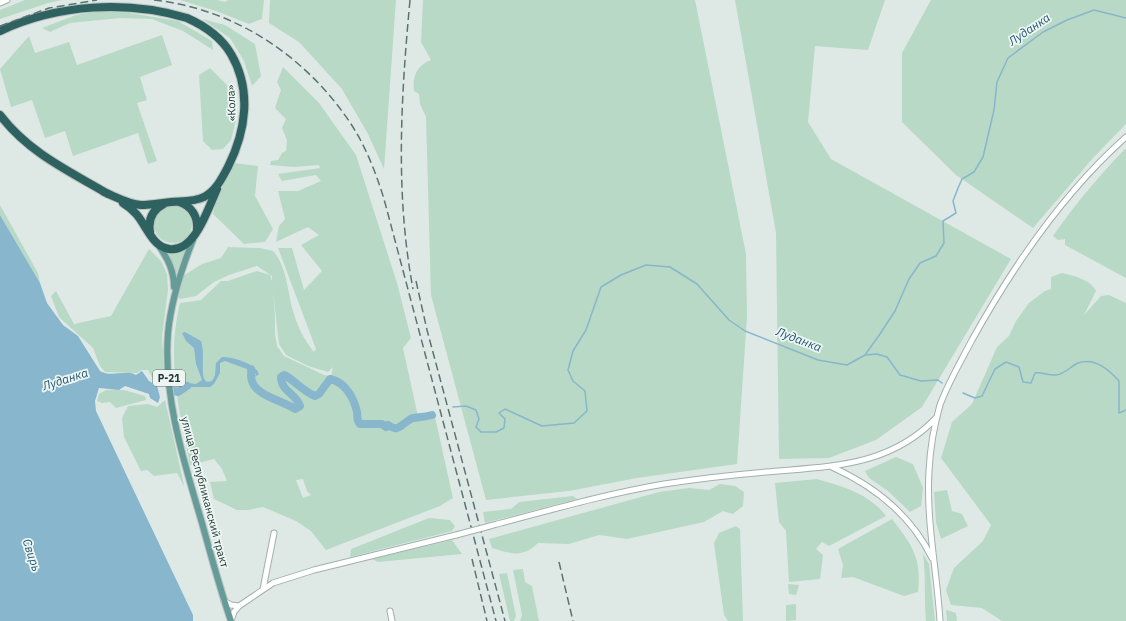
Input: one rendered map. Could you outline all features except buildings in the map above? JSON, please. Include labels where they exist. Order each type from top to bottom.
[{"type":"highway","name":"«Кола»","points":[[3,30],[33,18],[60,10],[93,5],[140,4],[168,10],[204,26],[222,42],[231,53],[243,85],[244,114],[242,132],[234,155],[222,179],[212,191],[204,197],[176,202]]},
{"type":"highway","name":"Р-21","points":[[0,115],[22,139],[44,157],[135,212],[159,245]]},
{"type":"highway","name":"Р-21","points":[[193,240],[222,179]]},
{"type":"highway","name":"Р-21","points":[[104,192],[141,205],[176,202]]},
{"type":"highway","points":[[176,202],[188,206],[193,211],[197,224],[197,230]]},
{"type":"highway","points":[[151,236],[149,225],[152,214],[164,203]]},
{"type":"highway","points":[[159,245],[171,250],[177,250],[193,240]]},
{"type":"main road","name":"Р-21","points":[[174,295],[193,240]]},
{"type":"main road","name":"Р-21","points":[[159,245],[168,258],[172,270],[174,295]]},
{"type":"main road","name":"улица Республиканский тракт","points":[[174,295],[168,346],[172,403],[183,455],[231,621]]},
{"type":"street","points":[[0,3],[7,0]]},
{"type":"street","points":[[940,621],[938,589],[933,560],[929,470],[940,405],[962,358],[1000,293],[1063,206],[1091,172],[1126,136]]},
{"type":"street","points":[[231,621],[234,612],[239,606],[263,589],[314,570],[602,497],[664,484],[716,477],[831,467],[877,457],[913,438],[938,416]]},
{"type":"street","points":[[831,467],[860,481],[892,505],[919,535],[933,560]]},
{"type":"street","points":[[263,589],[274,533]]},
{"type":"street","points":[[224,601],[231,606],[239,606]]},
{"type":"street","points":[[390,611],[392,621]]},
{"type":"green space","points":[[25,0],[62,0],[48,3],[0,19],[0,10]]},
{"type":"green space","points":[[180,0],[217,0],[225,2],[228,0],[264,0],[262,19],[249,24],[216,11]]},
{"type":"green space","points":[[270,0],[396,0],[384,169],[368,134],[342,89],[299,42],[269,23]]},
{"type":"green space","points":[[423,0],[695,0],[746,254],[747,317],[737,464],[637,478],[569,491],[486,500],[431,295],[426,117],[420,104],[419,94],[414,91],[416,72],[422,65],[431,60],[421,42]]},
{"type":"green space","points":[[735,0],[885,0],[868,50],[815,46],[808,122],[831,159],[1011,259],[922,407],[876,440],[829,458],[779,459],[776,233]]},
{"type":"green space","points":[[931,0],[1126,0],[1126,124],[1093,158],[1033,228],[956,175],[902,122],[902,53]]},
{"type":"green space","points":[[100,11],[130,13],[178,21],[212,41],[213,50],[183,31],[152,19],[120,18],[70,23],[50,32],[42,28],[76,15]]},
{"type":"green space","points":[[202,19],[225,25],[255,44],[261,76],[252,86],[244,61],[230,38]]},
{"type":"green space","points":[[162,35],[172,65],[140,77],[147,100],[137,103],[157,161],[148,164],[138,133],[73,156],[65,131],[45,138],[32,100],[11,107],[0,69],[29,36],[35,53],[69,42],[77,65]]},
{"type":"green space","points":[[283,67],[319,103],[356,155],[397,283],[411,338],[403,348],[419,421],[435,417],[453,498],[440,506],[326,550],[311,531],[296,521],[263,507],[248,510],[237,510],[214,499],[210,482],[227,481],[222,469],[214,459],[190,465],[178,404],[174,365],[174,344],[180,303],[201,300],[221,281],[228,281],[257,271],[270,275],[272,281],[272,276],[257,266],[229,275],[214,282],[196,296],[180,299],[177,296],[183,276],[202,264],[221,258],[228,247],[260,248],[273,251],[282,265],[292,306],[300,329],[314,352],[316,349],[278,248],[292,248],[304,290],[322,271],[301,245],[319,235],[308,227],[276,242],[279,226],[285,219],[278,191],[298,191],[321,181],[316,175],[282,181],[278,174],[320,168],[319,165],[294,167],[270,165],[271,161],[278,160],[282,153],[286,151],[287,140],[282,128],[286,119],[275,108],[281,90],[277,82]],"holes":[[[273,291],[279,344],[286,355],[308,366],[328,372],[333,367],[331,376],[324,375],[284,356],[277,346]],[[303,479],[307,491],[311,495],[303,498],[296,480]]]},
{"type":"green space","points":[[210,68],[227,85],[236,120],[231,140],[223,149],[212,150],[203,141],[199,75]]},
{"type":"green space","points":[[1126,148],[1126,278],[1065,245],[1065,239],[1058,240],[1053,236],[1088,190]]},
{"type":"green space","points":[[234,163],[258,166],[255,196],[273,229],[265,242],[244,244],[213,214],[219,194]]},
{"type":"green space","points":[[0,205],[38,273],[40,283],[0,215]]},
{"type":"green space","points":[[169,205],[177,205],[187,210],[191,217],[191,231],[187,238],[177,243],[169,243],[159,238],[157,235],[154,228],[154,220],[159,210],[162,208]]},
{"type":"green space","points":[[149,249],[161,261],[167,274],[168,290],[162,337],[165,386],[156,384],[148,370],[142,370],[137,373],[105,372],[100,366],[93,348],[59,317],[51,296],[56,291],[74,324],[111,316]]},
{"type":"green space","points":[[185,251],[176,274],[169,254]]},
{"type":"green space","points":[[1062,273],[1086,281],[1096,291],[1084,315],[1101,296],[1109,295],[1126,303],[1126,621],[1002,621],[982,608],[951,605],[946,590],[954,568],[983,541],[991,525],[941,458],[952,422],[972,404],[997,347],[1009,336],[1016,321],[1029,303],[1045,291],[1051,289],[1051,277]]},
{"type":"green space","points":[[106,390],[124,390],[145,396],[146,400],[116,408],[110,402],[102,403],[97,401],[99,394]]},
{"type":"green space","points":[[165,400],[184,486],[177,473],[154,476],[147,470],[141,471],[124,437],[122,418],[128,406],[148,404],[157,407]]},
{"type":"green space","points":[[896,457],[913,464],[923,488],[921,506],[910,512],[888,491],[869,478],[865,471]]},
{"type":"green space","points":[[817,479],[846,488],[864,496],[879,508],[886,516],[829,546],[822,542],[816,549],[823,555],[820,579],[789,582],[786,531],[779,522],[775,483]]},
{"type":"green space","points":[[720,484],[735,486],[744,492],[743,506],[733,514],[723,511],[704,522],[627,539],[599,535],[569,544],[538,543],[522,553],[505,552],[492,548],[489,539],[659,492],[689,488],[709,490]]},
{"type":"green space","points":[[947,490],[952,511],[962,514],[968,526],[941,539],[936,522],[934,492]]},
{"type":"green space","points":[[573,496],[577,499],[485,523],[483,512],[511,509],[519,502]]},
{"type":"green space","points":[[429,518],[450,520],[455,526],[452,531],[350,557],[351,549]]},
{"type":"green space","points":[[892,519],[914,552],[917,561],[919,580],[918,592],[904,596],[853,577],[841,578],[843,565],[838,549]]},
{"type":"green space","points":[[736,526],[740,529],[743,621],[728,621],[724,615],[714,543],[719,533]]},
{"type":"green space","points":[[452,540],[462,554],[378,562],[372,559]]},
{"type":"green space","points":[[923,554],[929,564],[935,621],[926,621]]},
{"type":"green space","points":[[523,569],[525,582],[532,586],[539,621],[520,621],[522,615],[513,570]]},
{"type":"green space","points":[[507,573],[516,616],[514,621],[510,621],[499,574]]},
{"type":"green space","points":[[788,584],[799,585],[796,595],[789,594]]},
{"type":"green space","points":[[796,604],[796,620],[786,621],[786,605]]},
{"type":"green space","points":[[946,610],[956,613],[957,621],[947,621]]},
{"type":"water","name":"Свирь","points":[[0,215],[40,283],[47,303],[63,325],[78,336],[100,371],[109,374],[132,373],[136,375],[142,371],[149,381],[157,386],[160,397],[158,403],[150,398],[149,394],[125,386],[119,390],[99,388],[95,401],[96,411],[193,615],[193,621],[0,621]]},
{"type":"water","points":[[185,332],[201,341],[203,350],[203,374],[204,379],[207,382],[212,381],[215,375],[216,363],[222,357],[237,359],[248,364],[257,370],[259,374],[255,377],[256,374],[253,373],[251,379],[247,369],[225,361],[220,363],[220,373],[214,384],[210,387],[189,387],[180,393],[178,392],[187,383],[196,384],[202,380],[196,364],[194,348],[186,341],[182,333]]},
{"type":"waterway","name":"Луданка","points":[[453,407],[466,406],[476,410],[479,419],[476,427],[481,432],[496,432],[504,428],[505,419],[499,413],[505,409],[542,426],[574,423],[587,411],[585,391],[573,381],[568,370],[573,351],[586,330],[601,287],[621,275],[646,265],[670,267],[697,284],[729,320],[745,331],[818,360],[847,365],[865,355],[895,311],[909,279],[920,263],[936,256],[944,243],[943,221],[956,213],[953,201],[962,179],[974,172],[983,157],[994,110],[997,82],[1008,58],[1043,32],[1067,20],[1094,10],[1126,18]]},
{"type":"waterway","points":[[865,355],[877,354],[887,357],[900,375],[921,381],[938,380],[942,383]]},
{"type":"waterway","points":[[963,393],[975,398],[982,396],[995,369],[1006,362],[1019,367],[1023,382],[1031,383],[1035,373],[1056,375],[1078,363],[1090,362],[1096,363],[1106,369],[1119,381],[1119,413],[1126,410]]},
{"type":"waterway","name":"Луданка","points":[[251,369],[251,379],[259,391],[295,409],[300,406],[295,398],[283,386],[281,377],[284,375],[315,396],[319,394],[330,379],[340,383],[348,391],[354,401],[360,424],[382,424],[386,427],[388,425],[392,428],[396,428],[413,418],[432,415]]},
{"type":"waterway","name":"Луданка","points":[[174,391],[178,392],[187,386]]},
{"type":"railway","points":[[0,26],[49,8],[97,0]]},
{"type":"railway","points":[[154,0],[184,5],[213,14],[240,25],[266,40],[290,57],[313,77],[333,100],[351,124],[366,151],[384,199],[496,621]]},
{"type":"railway","points":[[410,0],[404,73],[401,145],[404,217],[407,253],[413,289]]},
{"type":"railway","points":[[416,281],[427,330],[505,621]]},
{"type":"railway","points":[[472,559],[487,621]]},
{"type":"railway","points":[[559,562],[573,621]]}]
